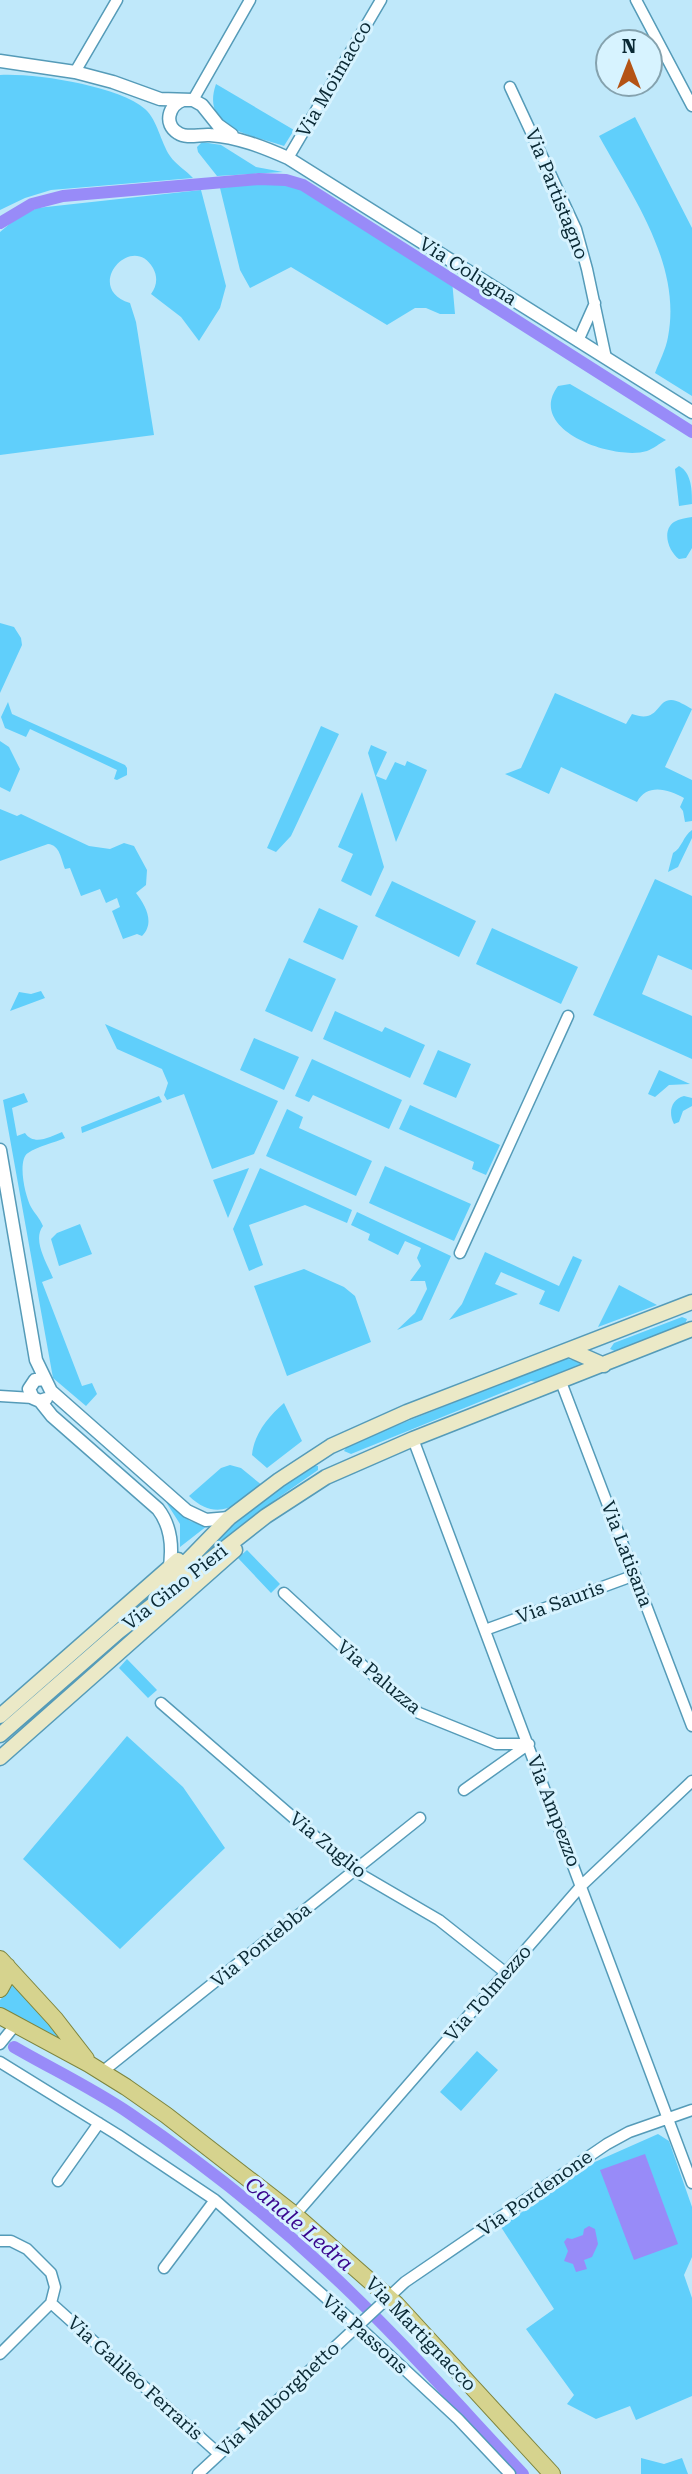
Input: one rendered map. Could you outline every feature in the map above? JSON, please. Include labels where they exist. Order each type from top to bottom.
[{"type":"main road","name":"Via Gino Pieri","points":[[118,1632],[229,1518],[331,1446],[407,1412],[692,1302]]},
{"type":"main road","name":"Via Gino Pieri","points":[[118,1632],[248,1529],[341,1469],[692,1329]]},
{"type":"main road","points":[[570,1350],[604,1365]]},
{"type":"main road","points":[[331,1446],[341,1469]]},
{"type":"main road","points":[[316,1455],[326,1477]]},
{"type":"main road","points":[[0,1716],[171,1565],[229,1518]]},
{"type":"main road","points":[[0,1758],[237,1548],[248,1529]]},
{"type":"main road","points":[[0,1735],[118,1632]]},
{"type":"main road","points":[[0,1989],[6,1978],[4,1963]]},
{"type":"main road","name":"Via Martignacco","points":[[4,1963],[96,2068]]},
{"type":"main road","name":"Via Martignacco","points":[[0,2016],[96,2068],[166,2115],[295,2216],[384,2301],[547,2469],[558,2474]]},
{"type":"street","points":[[75,72],[117,0]]},
{"type":"street","points":[[169,120],[174,105],[188,100],[250,0]]},
{"type":"street","name":"Via Moimacco","points":[[288,158],[381,0]]},
{"type":"street","points":[[636,0],[692,106]]},
{"type":"street","points":[[0,63],[75,72],[160,99],[188,100],[205,110],[205,124],[193,135],[177,133],[169,120],[144,94]]},
{"type":"street","name":"Via Partistagno","points":[[510,87],[576,229],[606,358]]},
{"type":"street","name":"Via Colugna","points":[[205,110],[218,125],[240,139],[288,158],[692,412]]},
{"type":"street","name":"Via Colugna","points":[[193,135],[240,139]]},
{"type":"street","points":[[578,341],[595,303]]},
{"type":"street","points":[[460,1253],[568,1016]]},
{"type":"street","points":[[0,1150],[36,1360],[38,1390],[47,1412],[162,1514],[170,1535],[171,1565],[166,1583]]},
{"type":"street","name":"Via Latisana","points":[[561,1382],[692,1727]]},
{"type":"street","points":[[0,1396],[38,1390],[111,1443],[195,1516],[214,1521],[229,1518]]},
{"type":"street","name":"Via Ampezzo","points":[[413,1440],[692,2183]]},
{"type":"street","points":[[99,1456],[111,1443]]},
{"type":"street","name":"Via Sauris","points":[[485,1630],[635,1575]]},
{"type":"street","name":"Via Paluzza","points":[[284,1593],[384,1685],[419,1713],[496,1744],[528,1744]]},
{"type":"street","name":"Via Zuglio","points":[[161,1703],[355,1871],[439,1920],[506,1973]]},
{"type":"street","points":[[464,1790],[528,1744]]},
{"type":"street","name":"Via Tolmezzo","points":[[295,2216],[582,1885],[692,1781]]},
{"type":"street","name":"Via Pontebba","points":[[96,2068],[355,1871],[420,1818]]},
{"type":"street","points":[[0,2044],[16,2024]]},
{"type":"street","name":"Via Passons","points":[[0,2062],[99,2123],[215,2200],[361,2323],[510,2474]]},
{"type":"street","name":"Via Pordenone","points":[[384,2301],[405,2282],[607,2144],[629,2132],[692,2110]]},
{"type":"street","points":[[58,2181],[99,2123]]},
{"type":"street","points":[[164,2268],[215,2200]]},
{"type":"street","points":[[0,2242],[11,2241],[19,2244],[51,2273],[55,2287],[51,2303],[0,2354]]},
{"type":"street","name":"Via Malborghetto","points":[[198,2474],[384,2301]]},
{"type":"street","name":"Via Galileo Ferraris","points":[[51,2303],[219,2454]]},
{"type":"shaded area","points":[[0,75],[34,76],[76,83],[133,101],[149,114],[170,156],[193,178],[51,190],[0,210]]},
{"type":"shaded area","points":[[216,84],[294,130],[284,146],[245,134],[222,121],[216,112],[213,99]]},
{"type":"shaded area","points":[[635,117],[692,228],[692,396],[655,373],[668,337],[668,283],[651,232],[599,136]]},
{"type":"shaded area","points":[[202,142],[221,145],[256,167],[283,172],[217,176],[198,152],[197,147]]},
{"type":"shaded area","points":[[265,183],[288,184],[307,192],[452,280],[455,314],[440,314],[426,308],[415,308],[387,325],[291,267],[250,288],[240,270],[220,188]]},
{"type":"shaded area","points":[[201,190],[226,286],[220,308],[199,341],[181,317],[151,294],[156,285],[156,275],[144,258],[134,256],[124,259],[116,266],[111,276],[110,286],[116,296],[130,303],[136,322],[154,435],[0,455],[0,232],[18,217],[37,208]]},
{"type":"shaded area","points":[[570,384],[666,440],[647,451],[632,453],[615,451],[578,439],[563,429],[553,416],[551,402],[558,386]]},
{"type":"shaded area","points":[[679,466],[689,478],[692,504],[679,506],[675,469]]},
{"type":"shaded area","points":[[692,517],[692,548],[686,558],[679,559],[670,547],[668,531],[674,522]]},
{"type":"shaded area","points":[[0,623],[14,627],[22,645],[0,693]]},
{"type":"shaded area","points":[[555,693],[626,724],[632,714],[647,716],[666,701],[676,701],[692,709],[665,767],[692,780],[692,821],[685,822],[680,807],[684,798],[665,790],[646,792],[637,802],[561,767],[549,794],[505,774],[521,768]]},
{"type":"shaded area","points":[[8,702],[12,714],[125,765],[127,775],[114,779],[117,770],[30,729],[26,737],[5,728],[1,717]]},
{"type":"shaded area","points":[[321,726],[339,734],[291,836],[276,852],[267,848]]},
{"type":"shaded area","points":[[0,741],[9,747],[20,769],[10,792],[0,787]]},
{"type":"shaded area","points":[[371,745],[387,752],[376,776],[386,780],[395,762],[405,766],[407,761],[427,770],[396,842],[368,753]]},
{"type":"shaded area","points":[[362,792],[384,867],[371,896],[341,881],[353,854],[338,847]]},
{"type":"shaded area","points":[[0,809],[17,816],[21,814],[89,846],[110,849],[124,843],[134,846],[147,870],[146,885],[136,893],[146,909],[148,920],[148,926],[142,936],[137,934],[123,939],[112,911],[120,907],[117,898],[106,903],[100,889],[81,896],[70,868],[65,869],[60,853],[52,845],[48,844],[0,861]]},
{"type":"shaded area","points":[[692,830],[692,838],[678,867],[668,872],[673,853]]},
{"type":"shaded area","points":[[655,879],[692,896],[692,970],[658,955],[642,994],[692,1016],[692,1059],[593,1015]]},
{"type":"shaded area","points":[[392,881],[476,921],[459,957],[375,916]]},
{"type":"shaded area","points":[[319,908],[358,926],[343,960],[303,942]]},
{"type":"shaded area","points":[[492,928],[578,967],[561,1004],[476,964]]},
{"type":"shaded area","points":[[289,958],[336,979],[312,1032],[265,1011]]},
{"type":"shaded area","points":[[41,991],[45,998],[10,1011],[19,992],[31,994]]},
{"type":"shaded area","points":[[335,1011],[382,1032],[385,1027],[425,1045],[410,1078],[323,1039]]},
{"type":"shaded area","points":[[105,1024],[278,1101],[254,1154],[212,1169],[184,1094],[167,1100],[164,1095],[168,1083],[162,1069],[117,1049]]},
{"type":"shaded area","points":[[254,1038],[299,1057],[284,1090],[240,1070]]},
{"type":"shaded area","points":[[438,1050],[471,1064],[456,1098],[423,1084]]},
{"type":"shaded area","points":[[312,1059],[402,1100],[389,1129],[313,1095],[309,1102],[295,1096]]},
{"type":"shaded area","points":[[659,1070],[690,1084],[669,1085],[655,1097],[648,1094]]},
{"type":"shaded area","points":[[24,1093],[28,1102],[12,1108],[17,1136],[25,1133],[37,1140],[62,1132],[65,1138],[28,1153],[23,1163],[23,1178],[31,1207],[43,1226],[40,1245],[53,1278],[42,1282],[82,1386],[92,1383],[97,1394],[86,1406],[53,1378],[3,1100]]},
{"type":"shaded area","points":[[159,1096],[162,1102],[82,1133],[81,1127]]},
{"type":"shaded area","points":[[684,1096],[692,1098],[692,1106],[683,1111],[679,1122],[674,1124],[672,1107],[676,1100]]},
{"type":"shaded area","points":[[410,1105],[500,1145],[486,1175],[472,1169],[474,1162],[399,1129]]},
{"type":"shaded area","points":[[287,1109],[303,1117],[299,1128],[372,1161],[356,1196],[266,1156]]},
{"type":"shaded area","points":[[385,1166],[471,1204],[454,1241],[369,1203]]},
{"type":"shaded area","points":[[249,1168],[228,1218],[213,1180]]},
{"type":"shaded area","points":[[260,1168],[352,1210],[347,1223],[305,1205],[249,1225],[263,1265],[249,1271],[233,1229]]},
{"type":"shaded area","points":[[357,1212],[451,1256],[422,1320],[397,1330],[415,1313],[427,1289],[425,1281],[410,1281],[421,1266],[417,1258],[421,1248],[405,1241],[398,1255],[368,1240],[370,1234],[351,1225]]},
{"type":"shaded area","points":[[80,1224],[92,1254],[59,1266],[51,1239],[57,1233]]},
{"type":"shaded area","points":[[485,1252],[559,1286],[573,1256],[582,1260],[559,1312],[539,1304],[545,1291],[501,1272],[495,1284],[518,1294],[449,1320],[462,1304]]},
{"type":"shaded area","points":[[304,1269],[344,1287],[355,1296],[371,1342],[287,1376],[254,1286]]},
{"type":"shaded area","points":[[619,1285],[657,1305],[598,1327]]},
{"type":"shaded area","points":[[682,1317],[687,1319],[685,1324],[617,1352],[610,1349],[614,1343]]},
{"type":"shaded area","points":[[565,1358],[591,1365],[541,1383],[531,1381],[351,1454],[344,1451],[348,1445]]},
{"type":"shaded area","points":[[284,1403],[302,1441],[267,1468],[252,1455],[253,1447],[263,1426]]},
{"type":"shaded area","points":[[230,1465],[241,1468],[263,1486],[236,1505],[218,1510],[199,1504],[189,1496],[221,1468]]},
{"type":"shaded area","points":[[312,1465],[318,1466],[318,1470],[275,1500],[161,1594],[268,1494]]},
{"type":"shaded area","points":[[166,1502],[190,1521],[207,1526],[180,1547],[180,1524]]},
{"type":"shaded area","points":[[247,1550],[280,1584],[271,1593],[238,1558]]},
{"type":"shaded area","points":[[127,1659],[157,1690],[148,1698],[119,1668]]},
{"type":"shaded area","points":[[127,1736],[183,1787],[225,1848],[120,1949],[23,1859]]},
{"type":"shaded area","points":[[12,1980],[72,2051],[0,2011],[0,2000],[9,1990]]},
{"type":"shaded area","points":[[477,2051],[498,2070],[461,2111],[440,2092]]},
{"type":"shaded area","points":[[658,2134],[669,2141],[692,2207],[692,2257],[684,2275],[692,2298],[692,2396],[636,2420],[630,2406],[596,2419],[567,2404],[574,2395],[526,2329],[554,2309],[501,2227],[588,2165]]},
{"type":"shaded area","points":[[645,2154],[678,2244],[634,2260],[600,2170]]},
{"type":"shaded area","points":[[589,2226],[595,2229],[598,2244],[592,2257],[584,2260],[587,2269],[576,2272],[573,2264],[564,2261],[568,2251],[564,2242],[567,2238],[583,2235],[584,2229]]},
{"type":"shaded area","points":[[641,2458],[664,2464],[682,2458],[688,2474],[641,2474]]},
{"type":"waterway","points":[[0,223],[32,204],[63,196],[259,179],[286,180],[303,185],[692,432]]},
{"type":"waterway","name":"Canale Ledra","points":[[14,2047],[129,2113],[256,2208],[379,2320],[523,2474]]}]
